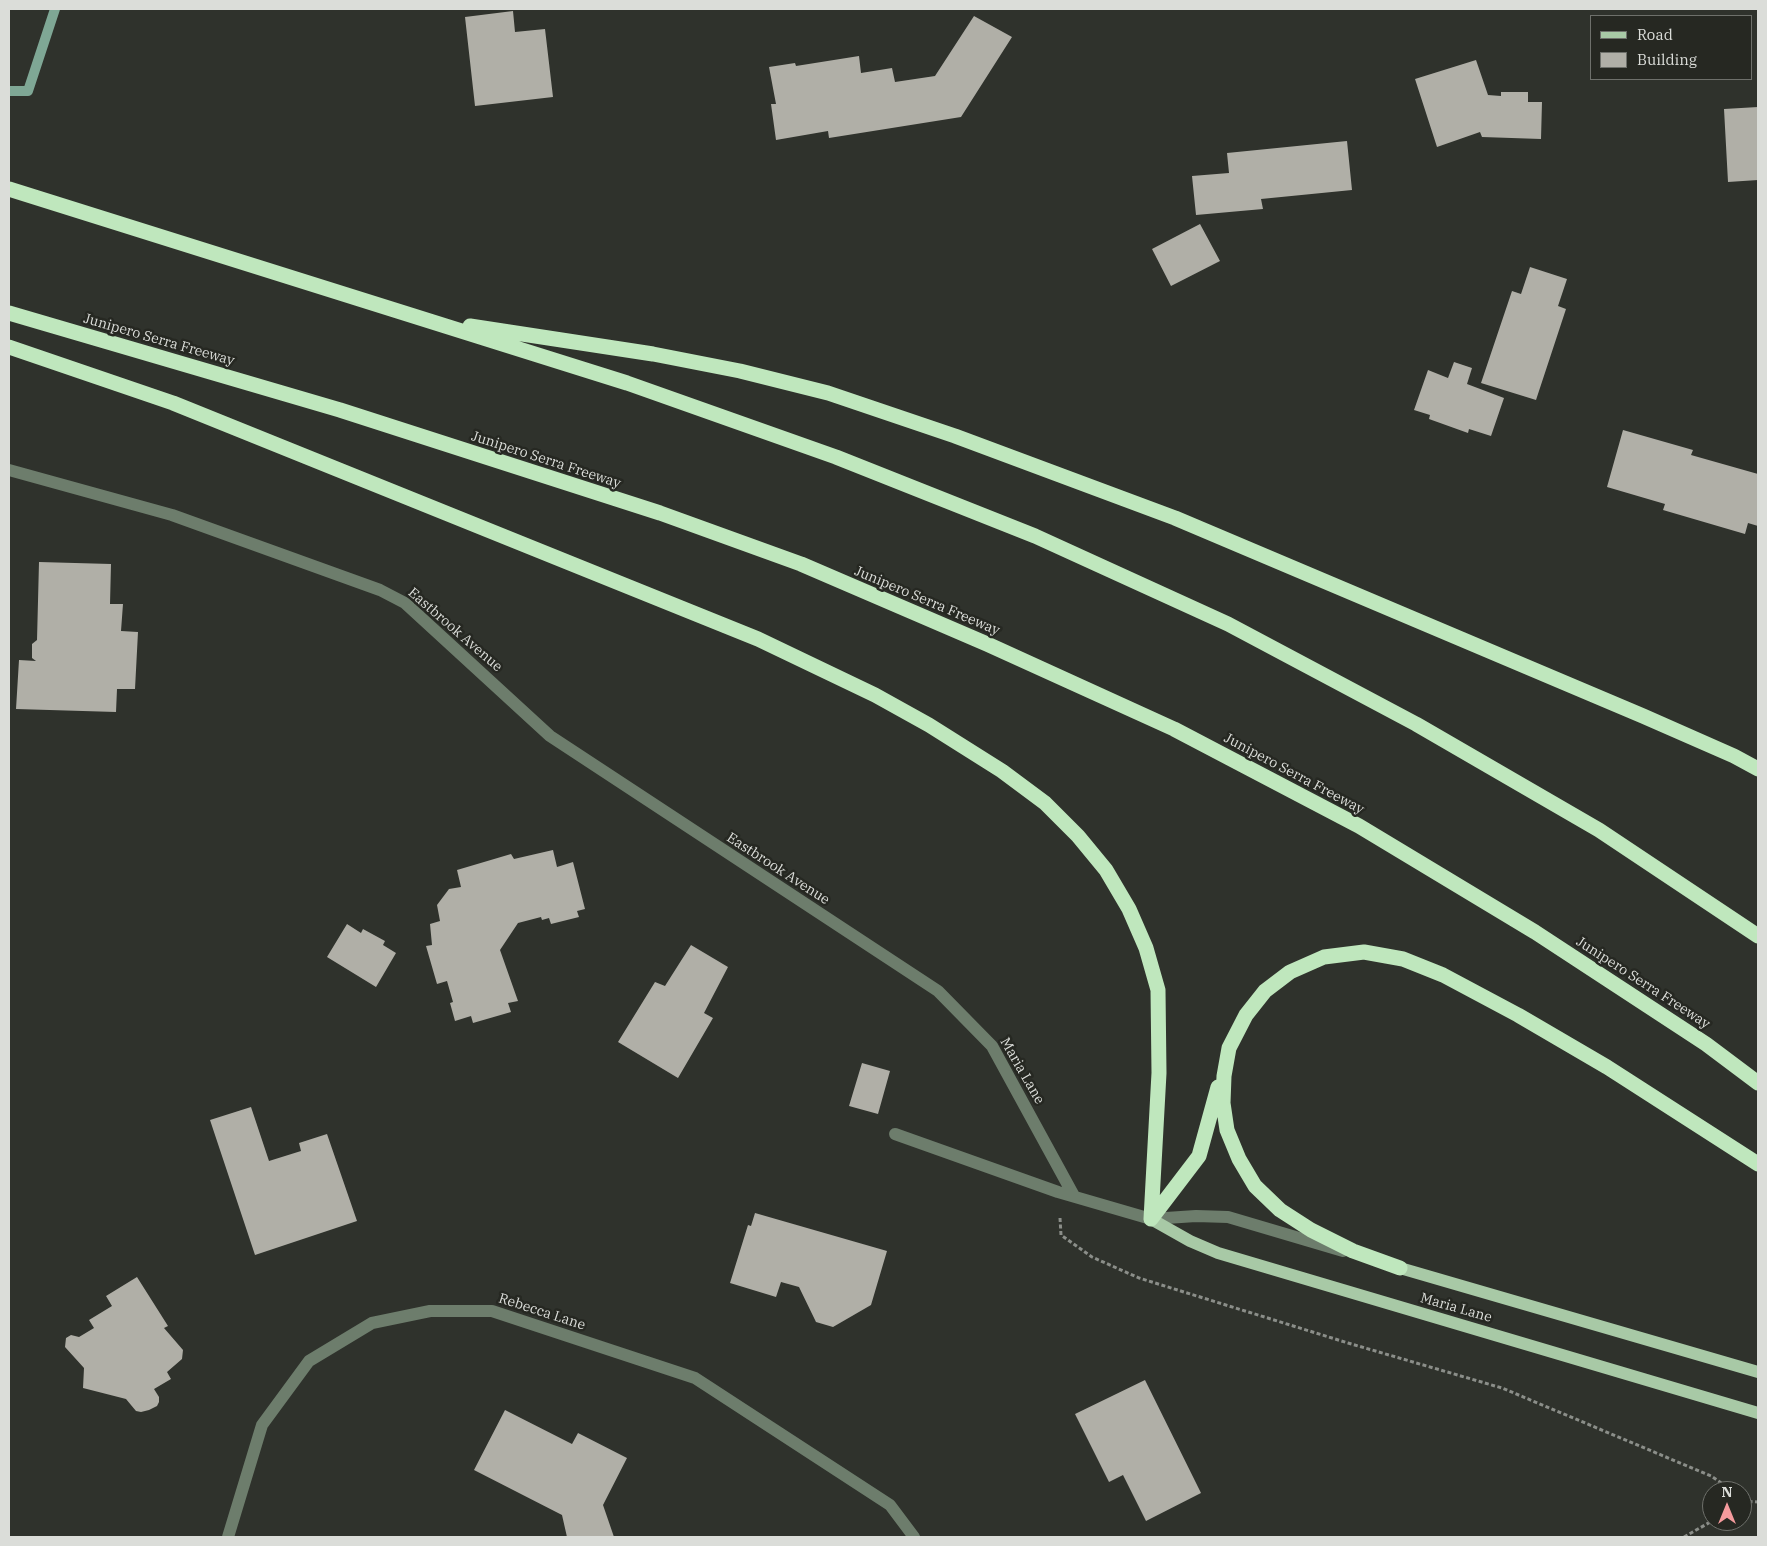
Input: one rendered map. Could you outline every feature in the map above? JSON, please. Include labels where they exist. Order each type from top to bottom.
[{"type":"highway","points":[[9,189],[627,383],[836,457],[1035,536],[1228,624],[1416,724],[1600,830],[1758,936]]},
{"type":"highway","name":"Junipero Serra Freeway","points":[[9,313],[340,410],[660,514],[801,564],[987,644],[1174,728],[1359,826],[1535,932],[1706,1044],[1758,1083]]},
{"type":"highway","points":[[422,318],[654,354],[740,371],[846,399],[1009,456],[1175,518],[1643,716],[1734,756],[1758,769]]},
{"type":"highway","points":[[9,347],[173,403],[758,639],[875,695],[929,725],[1002,771],[1045,803],[1078,836],[1106,870],[1129,909],[1146,948],[1158,990],[1159,1073],[1151,1219]]},
{"type":"highway","points":[[1151,1219],[1199,1156],[1229,1048],[1246,1015],[1265,991],[1290,972],[1324,957],[1364,952],[1404,959],[1443,975],[1518,1015],[1607,1067],[1758,1164]]},
{"type":"highway","points":[[1229,1048],[1223,1103],[1227,1130],[1239,1159],[1255,1186],[1280,1210],[1311,1230],[1353,1251],[1400,1268]]},
{"type":"main road","name":"Maria Lane","points":[[1151,1219],[1218,1254],[1758,1414]]},
{"type":"main road","name":"Maria Lane","points":[[1400,1268],[1758,1372]]},
{"type":"street","name":"Eastbrook Avenue","points":[[9,470],[172,515],[380,590],[405,603],[550,736],[827,919]]},
{"type":"street","name":"Maria Lane","points":[[827,919],[938,991],[992,1046],[1074,1196],[1151,1219],[1196,1216],[1228,1217],[1400,1268]]},
{"type":"street","points":[[895,1134],[1074,1196]]},
{"type":"street","name":"Rebecca Lane","points":[[228,1537],[262,1425],[309,1361],[372,1323],[430,1311],[492,1310],[695,1378],[890,1505],[914,1537]]},
{"type":"path","points":[[1058,1192],[1061,1235],[1092,1257],[1139,1278],[1348,1343],[1502,1388],[1710,1476],[1718,1481]]},
{"type":"path","points":[[1684,1537],[1702,1527]]},
{"type":"building","points":[[513,11],[515,32],[545,29],[553,97],[475,106],[465,17]]},
{"type":"building","points":[[974,16],[1012,37],[961,117],[829,138],[828,131],[776,140],[771,104],[776,104],[769,67],[795,63],[796,66],[859,56],[861,73],[892,68],[895,82],[935,76]]},
{"type":"building","points":[[1476,60],[1488,95],[1501,96],[1501,92],[1528,92],[1528,102],[1542,102],[1541,139],[1482,137],[1480,132],[1437,147],[1415,79]]},
{"type":"building","points":[[1758,107],[1758,180],[1728,182],[1724,109]]},
{"type":"building","points":[[1347,141],[1352,190],[1261,199],[1263,209],[1196,215],[1192,176],[1229,173],[1227,153]]},
{"type":"building","points":[[1200,224],[1220,261],[1171,286],[1152,249]]},
{"type":"building","points":[[1530,267],[1567,279],[1558,306],[1566,309],[1536,400],[1481,383],[1512,291],[1521,294]]},
{"type":"building","points":[[1454,362],[1472,368],[1467,384],[1504,398],[1491,436],[1469,429],[1468,433],[1429,419],[1430,415],[1414,410],[1428,370],[1448,378]]},
{"type":"building","points":[[1623,430],[1693,450],[1691,455],[1758,474],[1758,526],[1748,523],[1745,534],[1663,510],[1665,504],[1607,487]]},
{"type":"building","points":[[39,562],[111,564],[110,604],[123,604],[121,631],[138,632],[135,689],[117,689],[116,712],[16,709],[19,660],[36,661],[32,658],[32,644],[37,640]]},
{"type":"building","points":[[553,850],[557,867],[573,862],[585,909],[577,911],[579,917],[551,924],[549,918],[542,920],[541,917],[518,923],[500,950],[518,1001],[508,1003],[511,1012],[473,1023],[471,1016],[455,1021],[450,1003],[453,1002],[447,981],[437,984],[426,946],[432,945],[430,924],[440,921],[437,905],[449,889],[461,887],[457,870],[511,854],[514,859]]},
{"type":"building","points":[[347,924],[361,933],[363,929],[385,941],[383,945],[396,953],[376,987],[327,957]]},
{"type":"building","points":[[691,945],[728,967],[704,1013],[713,1018],[678,1078],[618,1042],[655,982],[665,986]]},
{"type":"building","points":[[862,1063],[890,1071],[878,1114],[849,1106]]},
{"type":"building","points":[[251,1107],[269,1161],[301,1151],[299,1143],[327,1134],[357,1221],[255,1255],[210,1120]]},
{"type":"building","points":[[755,1213],[887,1251],[871,1305],[833,1327],[816,1322],[799,1287],[781,1282],[776,1297],[730,1283],[748,1225],[751,1226]]},
{"type":"building","points":[[137,1277],[168,1326],[164,1328],[183,1350],[182,1359],[167,1372],[171,1379],[154,1389],[159,1397],[157,1406],[141,1412],[136,1411],[126,1399],[83,1388],[84,1368],[65,1347],[66,1338],[71,1335],[79,1337],[94,1328],[89,1320],[112,1306],[106,1296]]},
{"type":"building","points":[[1145,1380],[1201,1493],[1146,1521],[1123,1475],[1109,1482],[1075,1414]]},
{"type":"building","points":[[505,1410],[572,1444],[578,1433],[627,1458],[603,1505],[614,1537],[567,1537],[562,1515],[474,1470]]},
{"type":"waterway","points":[[9,91],[28,91],[55,9]]}]
